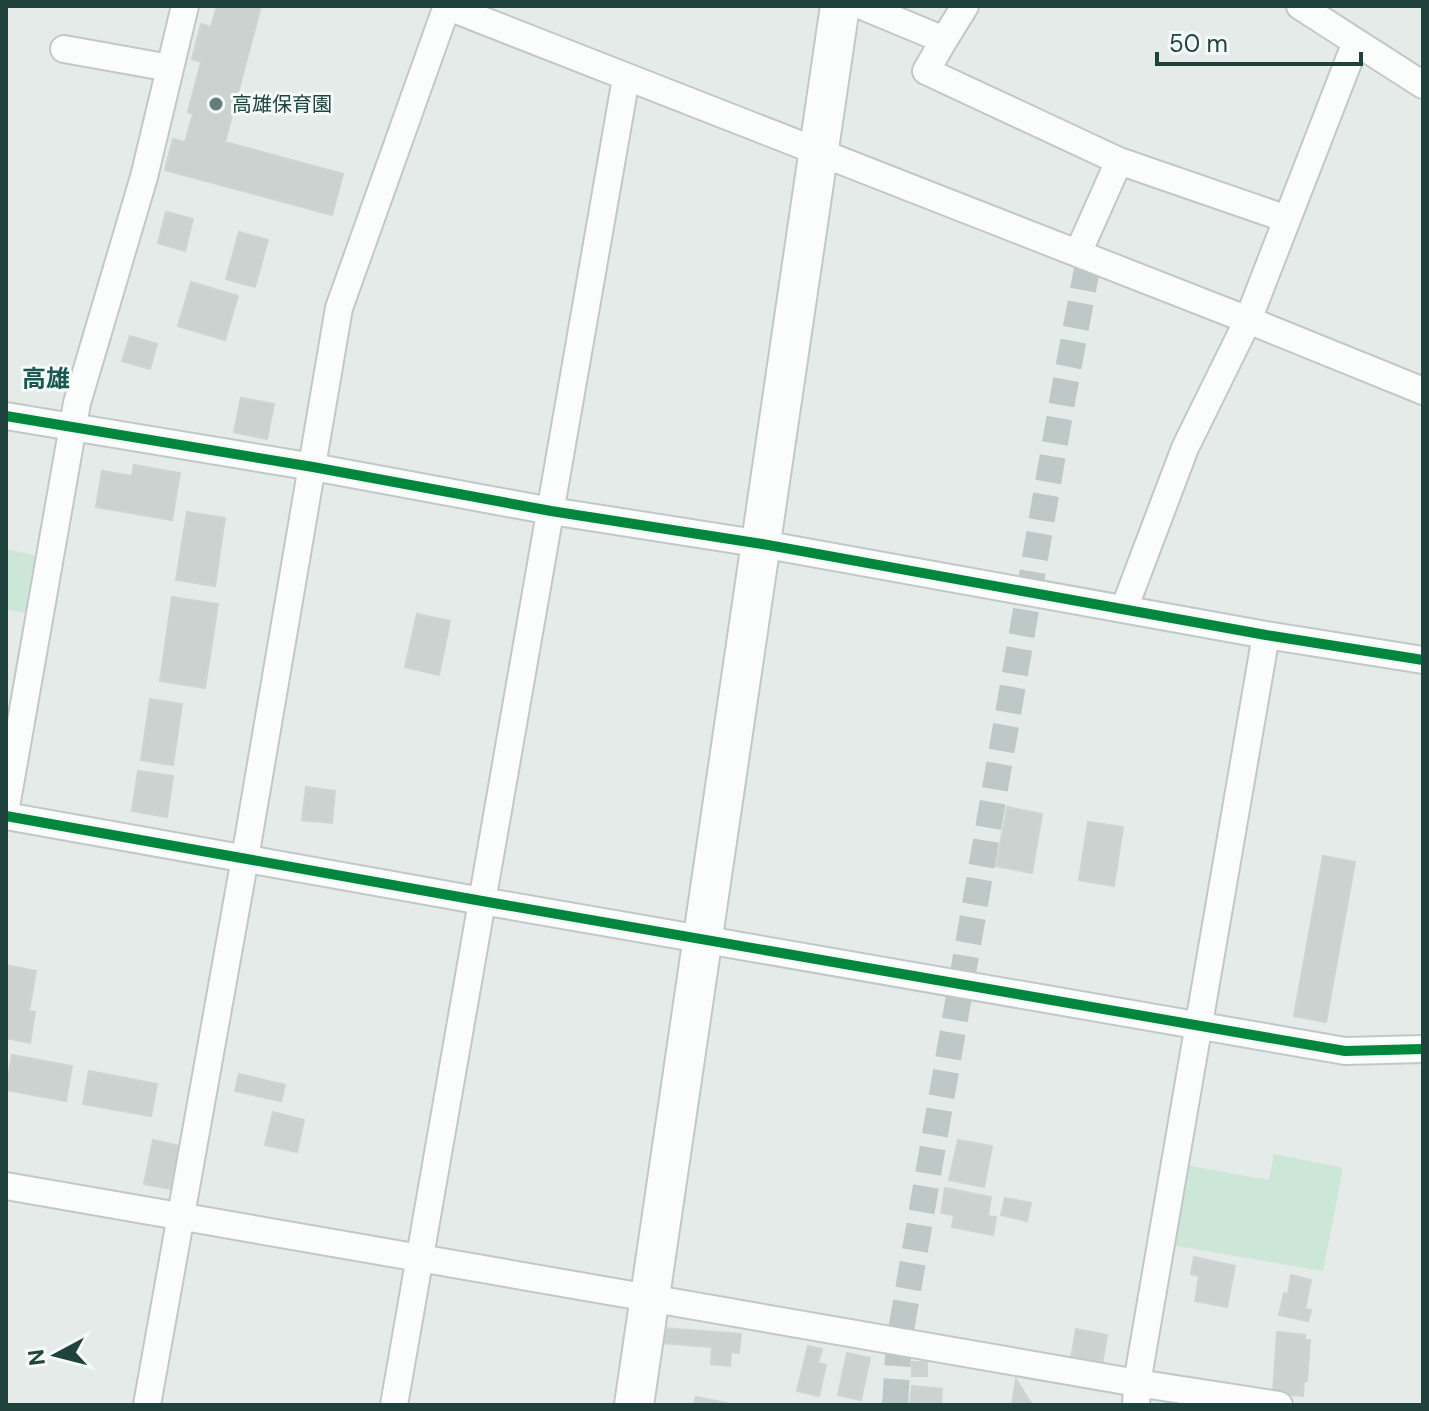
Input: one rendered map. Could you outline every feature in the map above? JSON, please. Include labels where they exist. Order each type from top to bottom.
[{"type":"street","points":[[6,807],[77,403],[144,177],[185,6]]},
{"type":"street","points":[[147,1405],[339,308],[446,6],[1423,391]]},
{"type":"street","points":[[634,1405],[840,6]]},
{"type":"street","points":[[862,6],[944,40]]},
{"type":"street","points":[[965,6],[926,71],[1119,161],[1287,219]]},
{"type":"street","points":[[1300,6],[1356,42],[1419,72]]},
{"type":"street","points":[[1124,609],[1185,448],[1248,320],[1356,42]]},
{"type":"street","points":[[64,49],[170,68]]},
{"type":"street","points":[[394,1405],[626,78]]},
{"type":"street","points":[[1078,253],[1119,161]]},
{"type":"street","points":[[6,416],[1423,660]]},
{"type":"street","points":[[1136,1394],[1266,635]]},
{"type":"street","points":[[6,816],[1345,1051],[1423,1049]]},
{"type":"street","points":[[6,1186],[650,1297],[1136,1394],[1279,1405]]},
{"type":"green space","points":[[6,549],[38,556],[25,613],[6,609]]},
{"type":"green space","points":[[1274,1154],[1343,1168],[1323,1271],[1171,1245],[1185,1165],[1269,1180]]},
{"type":"building","points":[[217,6],[261,6],[225,142],[343,174],[332,215],[165,170],[173,139],[185,142],[193,114],[188,112],[201,62],[192,59],[201,24],[211,27]]},
{"type":"building","points":[[166,212],[193,219],[185,251],[158,243]]},
{"type":"building","points":[[239,232],[268,240],[255,287],[226,279]]},
{"type":"building","points":[[191,282],[238,296],[225,340],[178,326]]},
{"type":"building","points":[[130,336],[157,344],[150,369],[122,361]]},
{"type":"building","points":[[241,398],[274,404],[267,439],[234,432]]},
{"type":"building","points":[[134,465],[180,473],[172,520],[96,507],[102,471],[132,476]]},
{"type":"building","points":[[187,512],[225,518],[215,586],[176,580]]},
{"type":"building","points":[[172,597],[218,604],[205,688],[160,681]]},
{"type":"building","points":[[417,614],[450,621],[439,675],[405,667]]},
{"type":"building","points":[[150,699],[182,704],[173,765],[141,760]]},
{"type":"building","points":[[138,771],[173,776],[167,817],[132,811]]},
{"type":"building","points":[[306,787],[335,791],[332,823],[302,820]]},
{"type":"building","points":[[1007,807],[1042,814],[1032,873],[996,866]]},
{"type":"building","points":[[1088,822],[1123,827],[1114,886],[1079,880]]},
{"type":"building","points":[[1323,856],[1355,862],[1326,1022],[1294,1016]]},
{"type":"building","points":[[6,965],[36,971],[29,1011],[35,1012],[30,1043],[6,1038]]},
{"type":"building","points":[[12,1055],[72,1066],[66,1101],[6,1090],[6,1072],[9,1073]]},
{"type":"building","points":[[89,1071],[157,1084],[151,1116],[83,1104]]},
{"type":"building","points":[[239,1074],[285,1085],[281,1101],[235,1091]]},
{"type":"building","points":[[273,1112],[304,1120],[297,1152],[265,1145]]},
{"type":"building","points":[[153,1140],[180,1146],[171,1189],[144,1184]]},
{"type":"building","points":[[958,1140],[992,1146],[984,1187],[949,1180]]},
{"type":"building","points":[[945,1188],[991,1197],[988,1216],[996,1217],[993,1235],[952,1227],[954,1215],[941,1213]]},
{"type":"building","points":[[1005,1198],[1031,1203],[1027,1221],[1001,1215]]},
{"type":"building","points":[[1194,1257],[1235,1266],[1227,1307],[1195,1301],[1199,1276],[1191,1274]]},
{"type":"building","points":[[1291,1275],[1311,1280],[1305,1309],[1311,1310],[1308,1321],[1279,1315],[1284,1293],[1288,1294]]},
{"type":"building","points":[[663,1328],[741,1334],[739,1353],[731,1352],[730,1366],[711,1364],[712,1347],[662,1343]]},
{"type":"building","points":[[1076,1329],[1107,1335],[1102,1365],[1071,1359]]},
{"type":"building","points":[[1277,1332],[1305,1335],[1305,1340],[1310,1340],[1303,1396],[1273,1393]]},
{"type":"building","points":[[808,1346],[822,1349],[818,1363],[826,1365],[819,1396],[797,1391]]},
{"type":"building","points":[[847,1353],[870,1358],[861,1400],[838,1395]]},
{"type":"building","points":[[912,1362],[927,1362],[927,1376],[912,1376]]},
{"type":"building","points":[[1016,1379],[1032,1405],[1012,1405]]},
{"type":"building","points":[[912,1386],[942,1389],[941,1405],[910,1405]]},
{"type":"building","points":[[696,1397],[727,1403],[727,1405],[694,1405]]},
{"type":"tunnel","points":[[895,1405],[899,1342],[1089,258]]},
{"type":"cycle path","points":[[6,416],[1423,660]]},
{"type":"cycle path","points":[[6,816],[1345,1051],[1423,1049]]},
{"type":"place","name":"高雄保育園","points":[[216,104]]},
{"type":"district","name":"高雄","points":[[46,378]]}]
